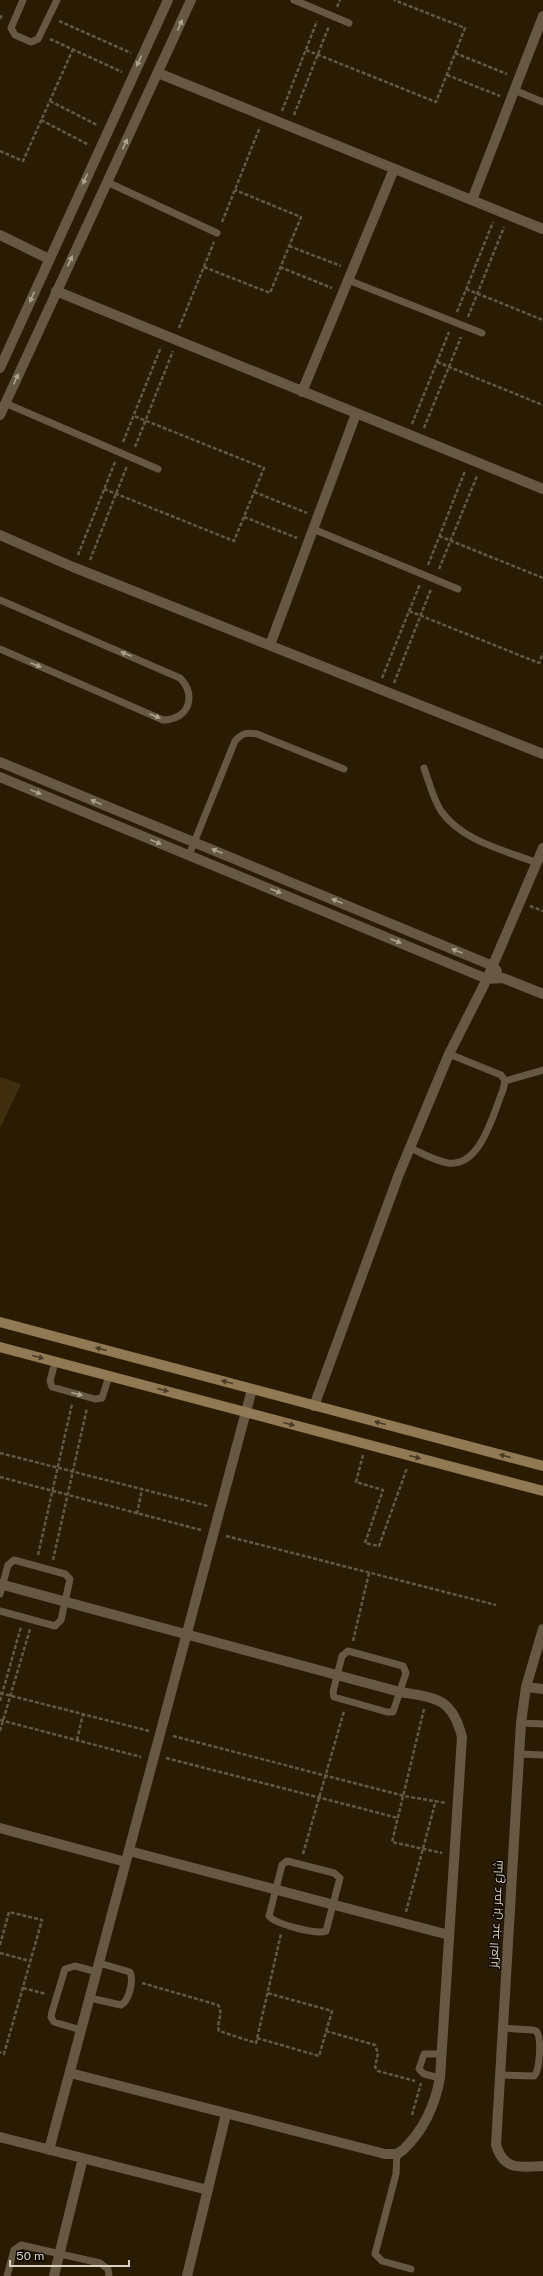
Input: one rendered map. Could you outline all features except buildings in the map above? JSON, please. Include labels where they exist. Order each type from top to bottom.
[{"type":"street","points":[[0,368],[107,130],[168,0]]},
{"type":"street","points":[[0,415],[191,0]]},
{"type":"street","points":[[472,200],[543,16]]},
{"type":"street","points":[[158,73],[543,229]]},
{"type":"street","points":[[302,392],[394,169]]},
{"type":"street","points":[[0,235],[49,259]]},
{"type":"street","points":[[56,291],[543,489]]},
{"type":"street","points":[[270,645],[356,414]]},
{"type":"street","points":[[0,535],[79,569],[543,754]]},
{"type":"street","points":[[0,762],[493,966],[503,978]]},
{"type":"street","points":[[0,777],[487,979],[503,978],[543,994]]},
{"type":"street","points":[[314,1406],[410,1148],[449,1054],[493,966],[543,848]]},
{"type":"street","points":[[0,1322],[543,1466]]},
{"type":"street","points":[[0,1347],[543,1491]]},
{"type":"street","points":[[50,2150],[252,1389]]},
{"type":"street","points":[[1,1587],[66,1602],[400,1692],[426,1696],[443,1702],[457,1717],[462,1737],[440,2078],[437,2096],[431,2113],[409,2145],[396,2154],[385,2154],[70,2073]]},
{"type":"street","name":"شارع عمر بن عبد العزيز","points":[[543,1629],[526,1687],[521,1723],[496,2145],[500,2157],[510,2165],[543,2166]]},
{"type":"street","points":[[526,1687],[543,1689]]},
{"type":"street","points":[[0,1828],[126,1862]]},
{"type":"street","points":[[129,1851],[449,1936]]},
{"type":"street","points":[[187,2276],[226,2114]]},
{"type":"street","points":[[0,2137],[208,2190]]},
{"type":"street","points":[[54,2276],[83,2158]]},
{"type":"lane","points":[[23,0],[12,25],[11,31],[15,35],[31,42],[38,39],[41,35],[57,0]]},
{"type":"lane","points":[[294,0],[348,23]]},
{"type":"lane","points":[[514,90],[543,102]]},
{"type":"lane","points":[[107,182],[217,233]]},
{"type":"lane","points":[[350,275],[482,333]]},
{"type":"lane","points":[[5,403],[158,469]]},
{"type":"lane","points":[[313,529],[458,590]]},
{"type":"lane","points":[[0,600],[180,678],[189,690],[188,705],[178,717],[164,720],[0,649]]},
{"type":"lane","points":[[189,855],[235,741],[241,734],[249,732],[257,734],[344,769]]},
{"type":"lane","points":[[424,768],[441,810],[453,825],[469,836],[537,863]]},
{"type":"lane","points":[[410,1148],[449,1163],[461,1161],[472,1156],[481,1142],[503,1090],[504,1081],[497,1073],[449,1054]]},
{"type":"lane","points":[[504,1081],[543,1070]]},
{"type":"lane","points":[[55,1362],[50,1384],[55,1388],[90,1398],[102,1398],[110,1376]]},
{"type":"lane","points":[[0,1611],[24,1619],[55,1626],[61,1620],[70,1579],[65,1574],[18,1561],[10,1562],[1,1587]]},
{"type":"lane","points":[[350,1651],[403,1666],[406,1673],[396,1709],[390,1713],[347,1701],[333,1695],[342,1656],[344,1653],[350,1651]]},
{"type":"lane","points":[[521,1723],[543,1724]]},
{"type":"lane","points":[[519,1754],[543,1755]]},
{"type":"lane","points":[[284,1862],[300,1864],[338,1875],[340,1882],[334,1906],[328,1927],[322,1933],[284,1924],[272,1920],[270,1916],[275,1890],[284,1862]]},
{"type":"lane","points":[[81,2030],[54,2022],[51,2017],[65,1969],[75,1966],[130,1972],[132,1980],[126,2000],[121,2006],[90,1998]]},
{"type":"lane","points":[[500,2075],[534,2076],[538,2068],[540,2037],[536,2031],[533,2030],[502,2028]]},
{"type":"lane","points":[[440,2078],[424,2074],[419,2069],[419,2066],[424,2054],[442,2054]]},
{"type":"lane","points":[[396,2154],[396,2174],[375,2254],[382,2261],[411,2269]]},
{"type":"lane","points":[[7,2276],[14,2250],[17,2246],[25,2245],[105,2265],[108,2269],[109,2276]]},
{"type":"path","points":[[289,127],[340,0]]},
{"type":"path","points":[[306,50],[436,102],[465,28],[394,0]]},
{"type":"path","points":[[277,122],[321,12]]},
{"type":"path","points":[[0,19],[2,15]]},
{"type":"path","points":[[49,16],[140,58]]},
{"type":"path","points":[[41,35],[132,77]]},
{"type":"path","points":[[0,151],[23,161],[73,49]]},
{"type":"path","points":[[455,53],[519,79]]},
{"type":"path","points":[[447,75],[510,100]]},
{"type":"path","points":[[50,101],[107,130]]},
{"type":"path","points":[[41,120],[98,150]]},
{"type":"path","points":[[204,267],[270,294],[301,217],[234,190]]},
{"type":"path","points":[[289,246],[350,275]]},
{"type":"path","points":[[280,267],[343,292]]},
{"type":"path","points":[[466,289],[543,320]]},
{"type":"path","points":[[437,362],[543,405]]},
{"type":"path","points":[[104,489],[234,541],[244,517],[264,468],[134,416]]},
{"type":"path","points":[[254,492],[318,517]]},
{"type":"path","points":[[244,517],[308,542]]},
{"type":"path","points":[[439,536],[543,578]]},
{"type":"path","points":[[409,611],[539,663],[543,653]]},
{"type":"path","points":[[35,1566],[74,1393]]},
{"type":"path","points":[[50,1570],[90,1398]]},
{"type":"path","points":[[366,1444],[356,1482],[383,1490],[365,1543],[379,1546],[411,1456]]},
{"type":"path","points":[[0,1453],[220,1509]]},
{"type":"path","points":[[0,1478],[496,1605]]},
{"type":"path","points":[[137,1514],[142,1489]]},
{"type":"path","points":[[350,1651],[369,1572]]},
{"type":"path","points":[[0,1701],[1,1693],[24,1619]]},
{"type":"path","points":[[0,1731],[32,1621]]},
{"type":"path","points":[[1,1693],[404,1796],[436,1800],[458,1806]]},
{"type":"path","points":[[426,1696],[404,1796],[392,1842],[422,1850],[454,1855]]},
{"type":"path","points":[[300,1864],[347,1701]]},
{"type":"path","points":[[77,1740],[83,1714]]},
{"type":"path","points":[[2,1720],[77,1740],[319,1797],[398,1818]]},
{"type":"path","points":[[403,1924],[436,1800]]},
{"type":"path","points":[[0,1945],[9,1912],[42,1920],[4,2054],[0,2052]]},
{"type":"path","points":[[132,1980],[218,2005],[221,2011],[218,2026],[220,2031],[256,2043],[284,1924]]},
{"type":"path","points":[[0,1953],[30,1961]]},
{"type":"path","points":[[23,1988],[56,1997]]},
{"type":"path","points":[[257,2038],[319,2056],[332,2011],[267,1993]]},
{"type":"path","points":[[326,2031],[375,2045],[378,2053],[376,2067],[378,2071],[421,2083]]},
{"type":"path","points":[[412,2118],[424,2074]]},
{"type":"shaded area","points":[[0,1077],[21,1084],[0,1128]]}]
